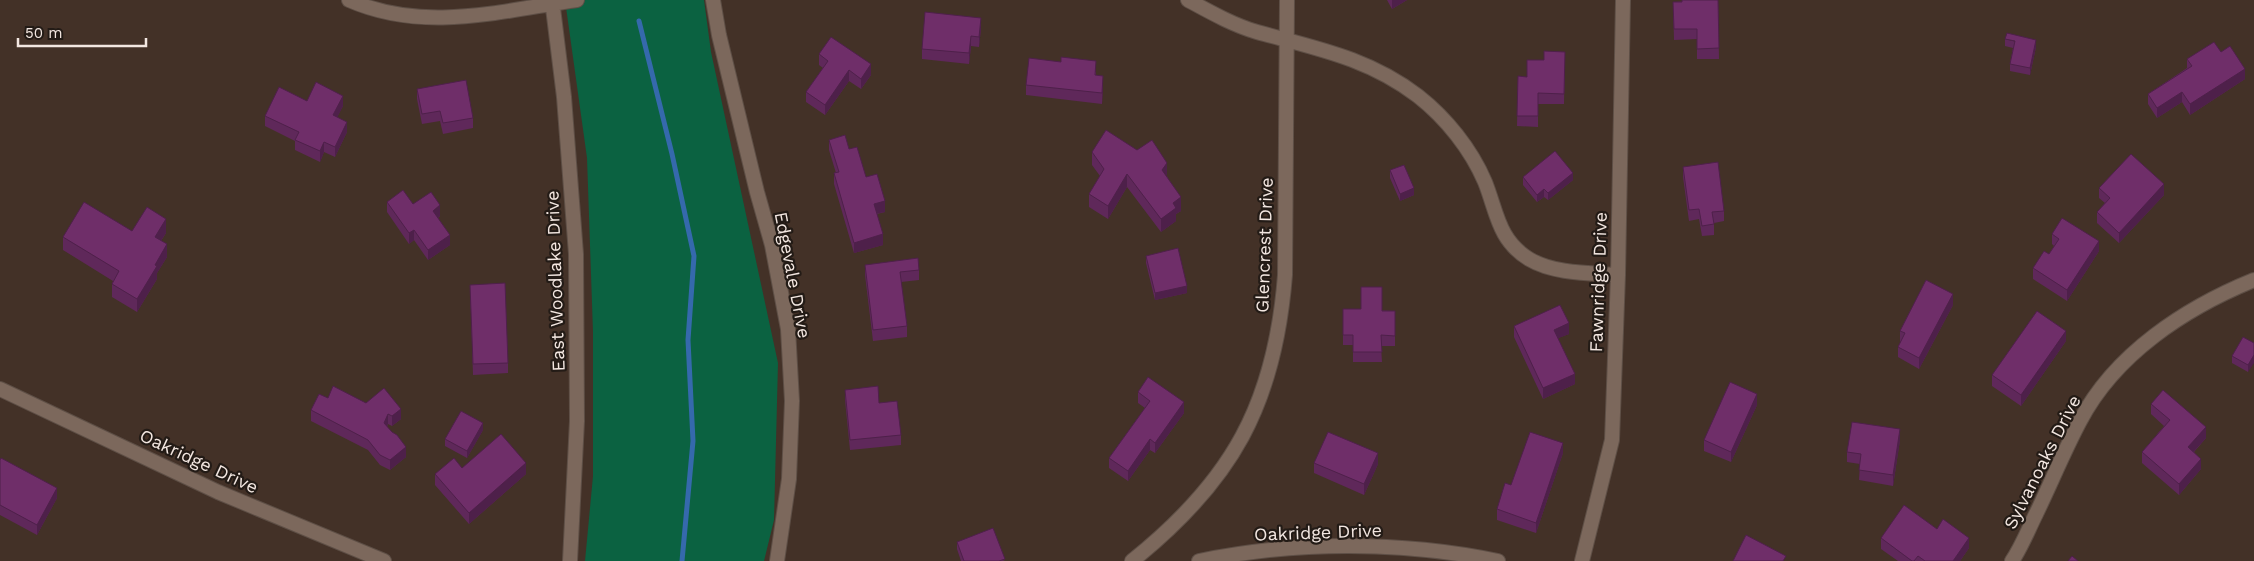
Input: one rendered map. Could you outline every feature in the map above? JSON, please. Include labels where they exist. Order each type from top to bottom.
[{"type":"street","points":[[349,0],[388,13],[434,19],[480,16],[552,2],[577,0]]},
{"type":"street","name":"Edgevale Drive","points":[[713,0],[719,35],[772,245],[788,329],[792,400],[789,479],[777,561]]},
{"type":"street","points":[[1188,0],[1256,32],[1287,38],[1369,66],[1418,96],[1443,119],[1460,139],[1485,181],[1499,225],[1512,244],[1530,259],[1560,270],[1618,275]]},
{"type":"street","name":"Glencrest Drive","points":[[1132,561],[1187,513],[1214,480],[1233,454],[1251,420],[1266,380],[1282,312],[1287,0]]},
{"type":"street","name":"Fawnridge Drive","points":[[1582,561],[1612,440],[1618,275],[1623,0]]},
{"type":"street","name":"East Woodlake Drive","points":[[552,2],[564,97],[576,254],[577,421],[570,561]]},
{"type":"street","name":"Sylvanoaks Drive","points":[[2012,561],[2081,420],[2094,397],[2111,376],[2162,330],[2195,308],[2254,280]]},
{"type":"street","name":"Oakridge Drive","points":[[0,389],[218,492],[384,561]]},
{"type":"street","name":"Oakridge Drive","points":[[1200,561],[1236,553],[1283,555],[1355,546],[1426,550],[1498,561]]},
{"type":"green space","points":[[565,0],[704,0],[711,52],[778,363],[774,520],[764,561],[585,561],[593,476],[593,332],[587,158]]},
{"type":"building","points":[[1682,0],[1718,0],[1719,48],[1697,49],[1697,29],[1674,29],[1673,2],[1682,2]]},
{"type":"building","points":[[925,12],[981,18],[979,37],[971,36],[969,53],[922,49]]},
{"type":"building","points":[[2007,33],[2036,40],[2030,68],[2010,64],[2015,41],[2005,39]]},
{"type":"building","points":[[831,37],[871,64],[861,79],[849,70],[825,105],[806,92],[828,61],[819,54]]},
{"type":"building","points":[[2214,42],[2221,52],[2230,46],[2245,69],[2190,104],[2182,92],[2157,108],[2148,94],[2192,66],[2187,59]]},
{"type":"building","points":[[1544,51],[1565,52],[1564,94],[1538,93],[1538,116],[1517,116],[1518,76],[1527,77],[1527,60],[1544,60]]},
{"type":"building","points":[[1061,57],[1096,61],[1095,75],[1103,76],[1102,93],[1026,85],[1029,58],[1061,62]]},
{"type":"building","points":[[466,80],[473,118],[443,123],[440,111],[422,114],[417,89]]},
{"type":"building","points":[[316,82],[343,96],[333,115],[347,122],[335,147],[324,142],[320,151],[295,140],[299,132],[265,116],[279,87],[307,101]]},
{"type":"building","points":[[1106,130],[1137,150],[1152,140],[1167,163],[1162,170],[1181,197],[1173,203],[1176,208],[1161,219],[1127,174],[1108,206],[1089,194],[1104,169],[1092,152]]},
{"type":"building","points":[[845,135],[849,149],[857,147],[866,177],[877,174],[885,201],[874,204],[883,234],[854,243],[834,173],[839,172],[829,140]]},
{"type":"building","points":[[1555,151],[1573,173],[1548,193],[1544,189],[1537,195],[1523,177]]},
{"type":"building","points":[[2131,154],[2164,184],[2119,233],[2097,212],[2110,198],[2099,188]]},
{"type":"building","points":[[1718,162],[1724,211],[1712,212],[1714,224],[1702,226],[1699,209],[1689,210],[1683,167]]},
{"type":"building","points":[[1404,165],[1414,188],[1400,194],[1390,170]]},
{"type":"building","points":[[403,190],[413,204],[431,192],[440,205],[433,211],[450,235],[428,250],[414,230],[409,233],[387,202]]},
{"type":"building","points":[[84,202],[132,231],[147,207],[166,219],[155,237],[167,244],[155,265],[157,266],[137,299],[112,284],[119,271],[63,237]]},
{"type":"building","points":[[2062,218],[2099,241],[2067,290],[2033,268],[2044,251],[2049,254],[2059,239],[2052,234]]},
{"type":"building","points":[[1178,248],[1187,286],[1155,293],[1146,256]]},
{"type":"building","points":[[918,258],[919,270],[900,272],[907,326],[873,330],[865,265]]},
{"type":"building","points":[[1926,280],[1953,294],[1919,358],[1898,347],[1905,333],[1900,331]]},
{"type":"building","points":[[505,283],[508,363],[473,364],[470,285]]},
{"type":"building","points":[[1361,287],[1382,287],[1382,311],[1395,311],[1395,336],[1381,335],[1382,352],[1353,352],[1353,335],[1343,335],[1343,309],[1361,309]]},
{"type":"building","points":[[1560,305],[1569,323],[1554,330],[1575,374],[1543,388],[1514,326]]},
{"type":"building","points":[[2037,311],[2066,331],[2021,395],[1992,375]]},
{"type":"building","points":[[2243,337],[2254,343],[2254,355],[2248,365],[2232,356]]},
{"type":"building","points":[[1148,377],[1184,402],[1155,443],[1150,439],[1128,471],[1109,458],[1150,401],[1138,392]]},
{"type":"building","points":[[1730,382],[1757,394],[1731,452],[1704,440]]},
{"type":"building","points":[[333,386],[366,403],[384,388],[401,409],[392,416],[388,414],[384,423],[406,447],[390,460],[380,455],[368,440],[311,410],[319,394],[328,398]]},
{"type":"building","points":[[878,386],[879,403],[897,401],[901,435],[850,440],[845,390]]},
{"type":"building","points":[[2163,390],[2206,427],[2188,447],[2201,459],[2179,484],[2142,452],[2170,420],[2151,404]]},
{"type":"building","points":[[461,411],[483,423],[467,451],[445,439]]},
{"type":"building","points":[[1852,422],[1900,429],[1893,475],[1859,470],[1861,454],[1847,452]]},
{"type":"building","points":[[1328,432],[1378,453],[1364,484],[1314,463]]},
{"type":"building","points":[[1530,432],[1563,443],[1536,523],[1497,509],[1505,483],[1511,485]]},
{"type":"building","points":[[501,434],[526,463],[469,513],[435,474],[454,458],[462,468]]},
{"type":"building","points":[[1,458],[57,488],[37,525],[0,505]]},
{"type":"building","points":[[1904,505],[1937,529],[1943,519],[1969,538],[1953,561],[1925,561],[1918,556],[1912,561],[1881,538]]},
{"type":"building","points":[[993,528],[1005,559],[999,561],[964,561],[957,542]]},
{"type":"building","points":[[1746,535],[1786,556],[1783,561],[1733,561]]},
{"type":"building","points":[[2072,556],[2078,561],[2068,561]]},
{"type":"waterway","points":[[639,21],[672,154],[694,256],[688,340],[693,441],[682,561]]}]
